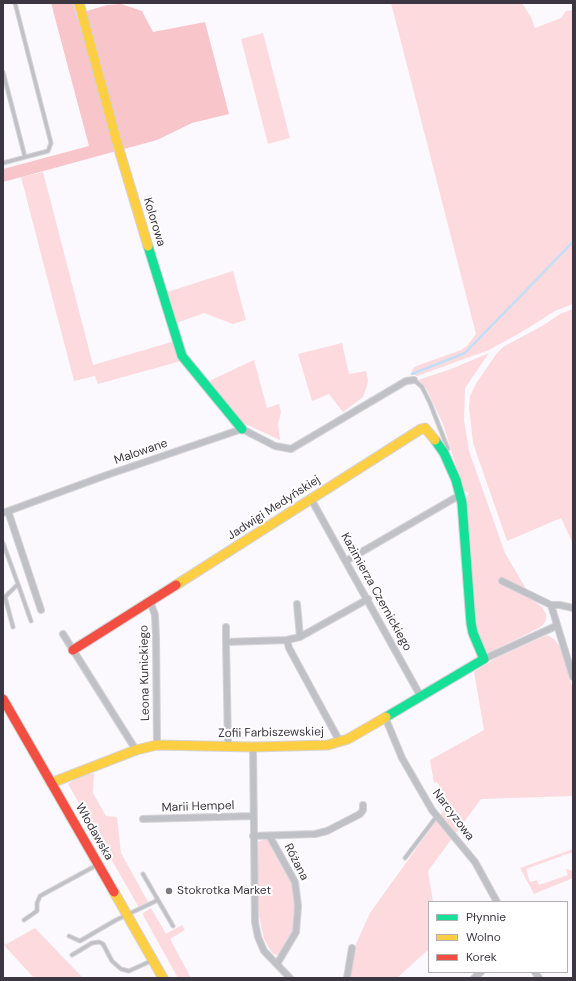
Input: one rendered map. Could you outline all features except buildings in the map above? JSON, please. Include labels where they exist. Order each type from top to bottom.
[{"type":"street","name":"Kolorowa","points":[[79,3],[118,146],[182,356],[242,429]]},
{"type":"street","points":[[242,429],[275,446],[286,448],[298,445],[406,381],[414,380]]},
{"type":"street","name":"Jadwigi Medyńskiej","points":[[73,650],[421,429],[425,428],[430,432],[444,453],[451,467],[462,503],[472,633],[481,662]]},
{"type":"street","name":"Malowane","points":[[6,512],[104,476],[242,429]]},
{"type":"street","points":[[346,561],[460,495]]},
{"type":"street","name":"Kazimierza Czernickiego","points":[[311,499],[368,599],[421,697]]},
{"type":"street","points":[[6,512],[41,610]]},
{"type":"street","points":[[502,581],[551,605],[560,604],[573,608]]},
{"type":"street","points":[[226,642],[287,640],[300,637],[368,599]]},
{"type":"street","name":"Leona Kunickiego","points":[[150,601],[155,615],[156,638],[156,746]]},
{"type":"street","points":[[297,604],[300,637]]},
{"type":"street","points":[[551,605],[556,626],[573,677]]},
{"type":"street","name":"Zofii Farbiszewskiej","points":[[51,783],[136,750],[156,746],[253,747],[328,745],[340,742],[481,662],[556,626]]},
{"type":"street","points":[[226,627],[228,746]]},
{"type":"street","points":[[63,634],[136,750]]},
{"type":"street","points":[[287,640],[288,648],[340,742]]},
{"type":"street","name":"Włodawska","points":[[3,699],[163,978]]},
{"type":"street","name":"Narcyzowa","points":[[385,717],[402,758],[438,816],[475,862],[496,901]]},
{"type":"street","points":[[253,747],[255,922],[258,937],[264,951],[290,978]]},
{"type":"street","name":"Różana","points":[[253,836],[270,837],[315,834],[327,831],[360,814],[363,810],[363,805]]},
{"type":"street","name":"Marii Hempel","points":[[143,819],[253,816]]},
{"type":"street","name":"Różana","points":[[270,837],[295,882],[298,906],[296,932],[277,964]]},
{"type":"street","points":[[347,978],[352,948]]},
{"type":"lane","points":[[3,163],[48,151],[51,142],[15,3]]},
{"type":"lane","points":[[3,72],[25,157]]},
{"type":"lane","points":[[3,92],[8,90]]},
{"type":"lane","points":[[414,380],[422,387],[437,420],[448,449],[444,453]]},
{"type":"lane","points":[[3,543],[31,621]]},
{"type":"lane","points":[[13,627],[5,597],[18,584]]},
{"type":"lane","points":[[405,858],[438,816]]},
{"type":"lane","points":[[24,920],[37,911],[37,902],[40,896],[99,864]]},
{"type":"lane","points":[[143,874],[173,926]]},
{"type":"lane","points":[[68,936],[80,941],[158,900]]},
{"type":"lane","points":[[72,955],[92,944],[99,942],[103,944],[112,961],[121,969],[129,971],[153,960]]},
{"type":"shaded area","points":[[51,3],[73,3],[78,20],[87,11],[107,5],[121,4],[142,11],[153,32],[205,22],[229,114],[192,123],[157,140],[3,182],[3,169],[89,146]]},
{"type":"shaded area","points":[[391,3],[522,3],[531,17],[535,28],[561,18],[566,11],[573,10],[573,304],[555,311],[489,350],[417,376],[411,373],[414,367],[461,350],[467,346],[476,334]]},
{"type":"shaded area","points":[[263,33],[290,138],[268,144],[241,39]]},
{"type":"shaded area","points":[[43,172],[93,365],[175,341],[181,361],[98,384],[95,376],[74,381],[21,177]]},
{"type":"shaded area","points":[[233,271],[246,320],[233,324],[204,313],[171,325],[161,294]]},
{"type":"shaded area","points":[[573,309],[573,544],[561,518],[507,541],[473,443],[469,407],[470,396],[477,382],[497,353],[503,347],[542,326],[560,314]]},
{"type":"shaded area","points":[[342,343],[349,374],[366,371],[368,380],[363,397],[343,412],[329,394],[312,401],[298,354]]},
{"type":"shaded area","points":[[489,353],[465,388],[464,420],[469,451],[505,553],[532,599],[542,607],[546,614],[546,620],[543,625],[537,629],[488,653],[484,649],[475,629],[465,500],[469,493],[464,491],[443,424],[427,390],[418,380],[451,369]]},
{"type":"shaded area","points":[[254,360],[267,408],[279,404],[281,412],[278,424],[280,440],[241,422],[207,382]]},
{"type":"shaded area","points":[[547,635],[554,639],[561,648],[573,690],[573,796],[481,799],[428,871],[433,901],[428,901],[428,950],[397,978],[349,978],[356,944],[370,913],[446,807],[439,794],[443,792],[437,782],[434,783],[430,760],[484,730],[474,672],[496,658]]},
{"type":"shaded area","points":[[94,773],[93,793],[106,816],[117,817],[121,853],[148,902],[140,906],[138,906],[68,784],[78,777]]},
{"type":"shaded area","points":[[265,839],[270,841],[293,883],[296,914],[293,933],[280,954],[276,955],[272,953],[264,939],[258,912],[258,842]]},
{"type":"shaded area","points":[[573,849],[572,853],[562,855],[526,869],[530,882],[537,880],[539,885],[568,875],[566,869],[573,871],[573,878],[534,894],[520,868]]},
{"type":"shaded area","points":[[151,908],[166,934],[182,925],[185,930],[170,939],[191,978],[178,978],[143,915],[143,913]]},
{"type":"shaded area","points":[[35,928],[83,978],[34,978],[3,944],[3,940],[5,945]]},
{"type":"waterway","points":[[412,374],[465,353],[573,242]]},
{"type":"traffic: fast","points":[[148,246],[182,356],[242,429]]},
{"type":"traffic: fast","points":[[386,717],[484,659],[473,633],[471,623],[462,503],[456,480],[444,453],[435,440]]},
{"type":"traffic: slow","points":[[79,3],[118,146],[148,246]]},
{"type":"traffic: slow","points":[[176,585],[421,429],[425,428],[435,440]]},
{"type":"traffic: slow","points":[[51,783],[136,750],[157,745],[253,747],[328,745],[348,739],[386,717]]},
{"type":"traffic: slow","points":[[114,892],[163,978]]},
{"type":"traffic: jam","points":[[73,650],[176,585]]},
{"type":"traffic: jam","points":[[3,699],[114,892]]},
{"type":"place","name":"Stokrotka Market","points":[[169,891]]}]
